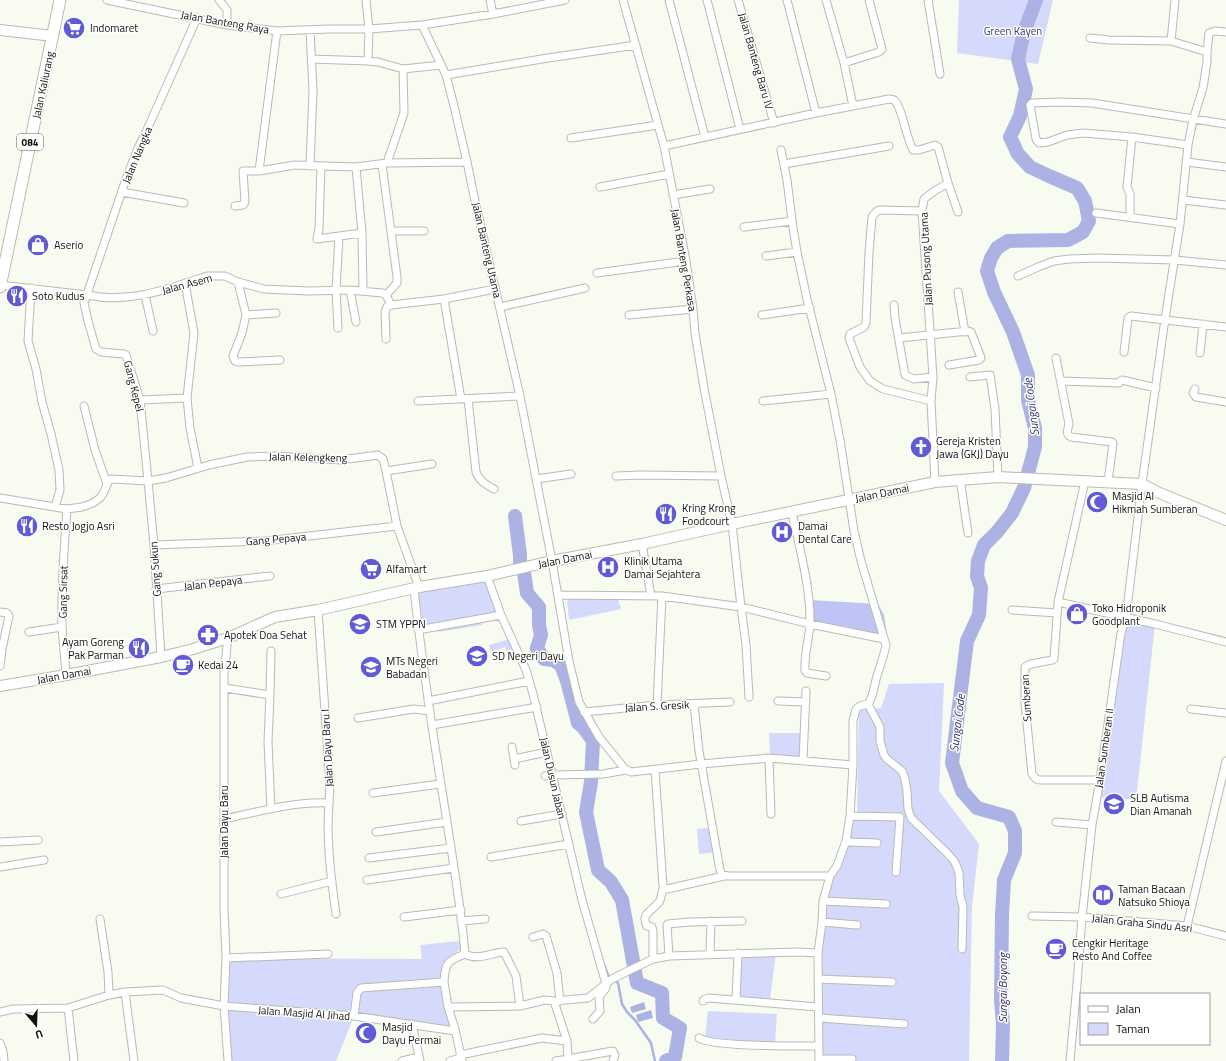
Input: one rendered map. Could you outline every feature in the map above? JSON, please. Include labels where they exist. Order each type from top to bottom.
[{"type":"main road","name":"Jalan Kaliurang","points":[[0,286],[2,262],[60,0]]},
{"type":"main road","points":[[0,30],[53,36]]},
{"type":"main road","name":"Jalan Damai","points":[[0,686],[161,657],[206,646],[275,617],[318,610],[417,588],[487,576],[552,561],[642,544],[935,482],[998,477],[1142,484],[1157,492],[1226,520]]},
{"type":"street","name":"Jalan Banteng Raya","points":[[107,0],[227,25],[277,32],[369,29]]},
{"type":"street","points":[[219,0],[227,10],[227,25]]},
{"type":"street","points":[[366,0],[369,29],[368,61]]},
{"type":"street","points":[[490,0],[493,14]]},
{"type":"street","points":[[369,29],[422,25],[493,14],[565,0]]},
{"type":"street","name":"Jalan Banteng Perkasa","points":[[623,0],[664,146],[686,261],[699,358],[721,476],[732,524],[746,645],[749,697]]},
{"type":"street","points":[[669,0],[706,137]]},
{"type":"street","points":[[707,0],[740,129]]},
{"type":"street","name":"Jalan Banteng Baru IV","points":[[738,0],[774,123]]},
{"type":"street","points":[[787,0],[816,112]]},
{"type":"street","points":[[826,0],[844,63],[853,106]]},
{"type":"street","points":[[844,63],[879,52],[882,49],[869,0]]},
{"type":"street","points":[[928,0],[940,74]]},
{"type":"street","points":[[1171,41],[1175,0]]},
{"type":"street","name":"Jalan Nangka","points":[[87,295],[138,148],[197,18]]},
{"type":"street","name":"Jalan Banteng Utama","points":[[422,25],[446,76],[467,162],[520,396],[552,561],[569,661],[579,702],[600,737],[626,770]]},
{"type":"street","points":[[310,30],[313,91],[310,166]]},
{"type":"street","name":"Jalan Sumberan II","points":[[1070,1061],[1082,917],[1092,825],[1100,780],[1120,633],[1126,617],[1142,484],[1180,224],[1188,145],[1193,120],[1203,88],[1209,33],[1215,31],[1226,32]]},
{"type":"street","points":[[259,171],[277,32]]},
{"type":"street","points":[[1090,38],[1109,40],[1171,41],[1207,52]]},
{"type":"street","points":[[446,76],[548,58],[636,46]]},
{"type":"street","points":[[312,59],[378,62],[403,69],[441,65]]},
{"type":"street","points":[[391,305],[386,296],[397,283],[385,163],[404,113],[403,69]]},
{"type":"street","points":[[664,146],[774,123],[816,112],[889,99],[894,100],[898,104],[913,150],[916,151],[935,145],[937,146],[958,212]]},
{"type":"street","points":[[1188,145],[1083,132],[1074,133],[1048,142],[1039,142],[1036,139],[1030,105],[1032,103],[1059,102],[1092,103],[1226,124]]},
{"type":"street","points":[[572,138],[658,125]]},
{"type":"street","points":[[1130,217],[1130,194],[1127,187],[1132,137]]},
{"type":"street","points":[[784,164],[889,146]]},
{"type":"street","points":[[781,150],[787,180],[797,252],[831,394],[854,531],[861,561],[886,645],[871,700],[868,704],[860,706],[856,709],[853,722],[850,816],[846,841],[837,866],[830,876],[823,901],[818,953],[819,1060],[852,1059]]},
{"type":"street","points":[[235,206],[243,205],[245,202],[243,171],[259,171],[296,165],[356,167],[385,163],[467,162]]},
{"type":"street","points":[[1187,162],[1226,167]]},
{"type":"street","points":[[321,166],[319,229],[317,239],[362,233]]},
{"type":"street","points":[[356,167],[362,233],[363,291]]},
{"type":"street","points":[[600,187],[669,174]]},
{"type":"street","name":"Jalan Pusong Utama","points":[[935,482],[931,401],[933,377],[922,212],[924,199],[932,192],[948,183]]},
{"type":"street","points":[[673,194],[710,189]]},
{"type":"street","points":[[122,192],[184,203]]},
{"type":"street","points":[[1183,200],[1226,205]]},
{"type":"street","points":[[922,212],[879,210],[872,217],[868,252],[866,323],[864,327],[850,334],[849,338],[860,367],[870,381],[883,389],[931,401]]},
{"type":"street","points":[[1096,213],[1180,224]]},
{"type":"street","points":[[744,227],[792,221]]},
{"type":"street","points":[[391,231],[424,231]]},
{"type":"street","points":[[338,328],[336,290],[339,236]]},
{"type":"street","points":[[766,256],[797,252]]},
{"type":"street","points":[[1018,276],[1054,261],[1069,259],[1098,258],[1175,260],[1226,265]]},
{"type":"street","points":[[597,273],[686,261]]},
{"type":"street","name":"Jalan Asem","points":[[0,286],[31,288],[100,298],[145,295],[207,276],[225,276],[236,281],[264,289],[309,291],[350,290],[382,293],[386,296]]},
{"type":"street","points":[[236,281],[246,316],[242,333],[233,356],[235,361],[280,360]]},
{"type":"street","points":[[185,283],[194,333],[187,398],[190,428],[198,468]]},
{"type":"street","points":[[31,288],[28,341],[36,369],[42,402],[59,470],[60,490],[55,507]]},
{"type":"street","points":[[386,339],[385,312],[387,307],[391,305],[444,299],[495,288]]},
{"type":"street","points":[[500,307],[585,288]]},
{"type":"street","points":[[350,290],[356,322]]},
{"type":"street","points":[[958,292],[965,332]]},
{"type":"street","name":"Gang Kepel","points":[[87,295],[84,303],[96,349],[101,352],[126,355],[140,400],[148,481]]},
{"type":"street","points":[[145,295],[153,331]]},
{"type":"street","points":[[444,299],[465,399],[476,472],[478,477],[485,484],[494,489]]},
{"type":"street","points":[[894,305],[905,375],[914,379],[933,377]]},
{"type":"street","points":[[762,315],[810,308]]},
{"type":"street","points":[[629,315],[693,309]]},
{"type":"street","points":[[246,316],[276,313]]},
{"type":"street","points":[[1124,352],[1129,316],[1165,319],[1226,328]]},
{"type":"street","points":[[1200,353],[1203,324]]},
{"type":"street","points":[[899,338],[971,332],[981,358],[977,361],[949,365]]},
{"type":"street","points":[[1056,358],[1069,424],[1067,432],[1069,436],[1112,442],[1113,444],[1108,482]]},
{"type":"street","points":[[970,377],[990,375],[995,409],[998,477]]},
{"type":"street","points":[[1061,381],[1119,384],[1122,380],[1156,388]]},
{"type":"street","points":[[1195,389],[1193,393],[1196,397],[1226,402]]},
{"type":"street","points":[[763,401],[831,394]]},
{"type":"street","points":[[418,402],[520,396]]},
{"type":"street","points":[[140,400],[187,398]]},
{"type":"street","points":[[0,498],[67,509],[82,507],[93,503],[100,498],[107,484],[95,450],[84,406]]},
{"type":"street","name":"Jalan Kelengkeng","points":[[107,484],[111,479],[148,481],[166,478],[228,460],[247,457],[276,456],[341,460],[378,455],[383,459],[397,526],[417,588],[418,630],[440,784],[461,910],[465,954]]},
{"type":"street","points":[[386,471],[432,464]]},
{"type":"street","points":[[536,479],[571,474]]},
{"type":"street","points":[[616,476],[721,476]]},
{"type":"street","points":[[960,479],[968,533]]},
{"type":"street","name":"Gang Sukun","points":[[148,481],[154,545],[161,657]]},
{"type":"street","name":"Sumberan","points":[[1085,481],[1058,602],[1054,658],[1052,660],[1027,665],[1024,671],[1032,774],[1036,779],[1040,780],[1100,780]]},
{"type":"street","name":"Gang Sirsat","points":[[66,675],[62,627],[62,583],[67,509]]},
{"type":"street","points":[[792,512],[808,594],[810,624],[805,670],[807,674],[826,676]]},
{"type":"street","name":"Gang Pepaya","points":[[154,545],[265,541],[397,526]]},
{"type":"street","points":[[642,544],[651,596]]},
{"type":"street","name":"Jalan Pepaya","points":[[156,589],[270,576]]},
{"type":"street","name":"Jalan Dusun Jaban","points":[[487,576],[500,615],[526,670],[550,775],[562,814],[583,904],[606,984]]},
{"type":"street","points":[[558,595],[662,596],[741,607],[810,624],[884,639]]},
{"type":"street","points":[[657,705],[662,596]]},
{"type":"street","points":[[1058,602],[1226,642]]},
{"type":"street","name":"Jalan Dayu Baru I","points":[[224,819],[315,802],[329,803],[330,784],[318,610]]},
{"type":"street","points":[[1012,610],[1057,613]]},
{"type":"street","points":[[0,612],[7,613],[9,616],[0,666]]},
{"type":"street","points":[[418,630],[500,615]]},
{"type":"street","points":[[29,632],[62,627]]},
{"type":"street","name":"Jalan Dayu Baru","points":[[228,638],[224,672],[224,910],[226,958],[224,1006],[228,1061]]},
{"type":"street","points":[[271,651],[268,742],[271,809]]},
{"type":"street","points":[[428,701],[529,681]]},
{"type":"street","points":[[225,688],[270,695]]},
{"type":"street","points":[[803,760],[806,691]]},
{"type":"street","points":[[778,701],[806,702]]},
{"type":"street","name":"Jalan S. Gresik","points":[[584,712],[657,705],[730,702]]},
{"type":"street","points":[[694,704],[701,764],[720,870],[724,876]]},
{"type":"street","points":[[868,704],[880,727],[880,741],[884,755],[902,771],[905,779],[908,809],[911,818],[947,853],[958,867],[960,895],[963,907],[962,949]]},
{"type":"street","points":[[358,718],[414,708],[430,711]]},
{"type":"street","points":[[432,725],[535,708]]},
{"type":"street","points":[[1191,709],[1226,713]]},
{"type":"street","points":[[512,747],[515,762],[546,753]]},
{"type":"street","points":[[550,775],[602,774],[626,770],[634,772],[769,758],[852,765]]},
{"type":"street","points":[[769,758],[771,814]]},
{"type":"street","points":[[1187,926],[1226,761]]},
{"type":"street","points":[[653,959],[653,931],[652,927],[648,926],[646,923],[645,917],[648,912],[659,902],[661,891],[664,887],[655,770]]},
{"type":"street","points":[[373,793],[440,784]]},
{"type":"street","points":[[329,803],[328,840],[336,914]]},
{"type":"street","points":[[521,821],[562,814]]},
{"type":"street","points":[[850,816],[900,817],[896,872]]},
{"type":"street","points":[[376,832],[447,822]]},
{"type":"street","points":[[1056,822],[1092,825]]},
{"type":"street","points":[[0,842],[38,840]]},
{"type":"street","points":[[846,841],[877,843]]},
{"type":"street","points":[[491,857],[569,844]]},
{"type":"street","points":[[369,858],[451,848]]},
{"type":"street","points":[[0,867],[44,860]]},
{"type":"street","points":[[367,880],[454,868]]},
{"type":"street","points":[[664,887],[667,889],[724,876],[830,876]]},
{"type":"street","points":[[281,894],[332,881]]},
{"type":"street","points":[[823,901],[886,904]]},
{"type":"street","points":[[404,917],[461,910]]},
{"type":"street","name":"Jalan Graha Sindu Asri","points":[[1032,916],[1082,917],[1187,926],[1226,936]]},
{"type":"street","points":[[100,919],[108,972],[109,995]]},
{"type":"street","points":[[461,921],[485,919]]},
{"type":"street","points":[[710,954],[711,921]]},
{"type":"street","points":[[669,956],[667,925],[670,923],[742,921]]},
{"type":"street","points":[[822,922],[857,926]]},
{"type":"street","points":[[533,937],[543,934],[546,936],[557,973],[557,1001],[567,1041],[568,1059]]},
{"type":"street","points":[[461,1058],[448,1007],[444,982],[445,971],[450,960],[465,954],[477,957],[489,956],[504,952],[516,976],[520,1006]]},
{"type":"street","points":[[448,1007],[520,1006],[545,1000],[557,1001],[588,998],[606,984],[637,966],[653,959],[669,956],[738,953],[818,953]]},
{"type":"street","points":[[736,1000],[738,953]]},
{"type":"street","points":[[226,958],[328,954]]},
{"type":"street","points":[[818,979],[892,982]]},
{"type":"street","points":[[354,1016],[357,993],[361,988],[444,982]]},
{"type":"street","points":[[593,1018],[600,1011],[599,997],[606,988],[606,984]]},
{"type":"street","name":"Jalan Masjid Al Jihad","points":[[1,1010],[68,1008],[109,995],[125,992],[163,990],[181,998],[224,1006],[354,1016],[455,1030]]},
{"type":"street","points":[[125,992],[134,1061]]},
{"type":"street","points":[[703,1001],[709,998],[818,1007]]},
{"type":"street","points":[[68,1008],[74,1061]]},
{"type":"street","points":[[819,1018],[904,1024]]},
{"type":"street","points":[[402,1061],[420,1059],[412,1024]]},
{"type":"street","points":[[450,1061],[542,1038],[567,1041]]},
{"type":"street","points":[[698,1038],[706,1041],[736,1044],[819,1046]]},
{"type":"street","points":[[0,1043],[4,1051],[4,1061]]},
{"type":"street","points":[[556,1061],[613,1050],[615,1055],[613,1061]]},
{"type":"green space","name":"Green Kayen","points":[[959,0],[1053,0],[1038,64],[957,53]]},
{"type":"green space","points":[[488,579],[499,615],[419,629],[415,589]]},
{"type":"green space","points":[[617,595],[621,609],[569,620],[567,602],[572,596]]},
{"type":"green space","points":[[1126,617],[1155,624],[1136,800],[1097,797]]},
{"type":"green space","points":[[482,619],[482,625],[439,632],[437,627]]},
{"type":"green space","points":[[510,639],[514,649],[506,651],[505,647],[491,652],[489,645]]},
{"type":"green space","points":[[944,683],[939,791],[979,844],[972,906],[969,1061],[818,1061],[822,922],[828,899],[830,876],[838,866],[857,812],[859,710],[881,708],[889,684]]},
{"type":"green space","points":[[769,733],[802,733],[802,758],[770,756]]},
{"type":"green space","points":[[717,827],[719,852],[699,854],[697,829]]},
{"type":"green space","points":[[460,941],[461,949],[446,959],[448,1007],[454,1029],[353,1019],[336,1061],[227,1061],[226,958],[422,959],[420,945]]},
{"type":"green space","points":[[738,953],[776,953],[770,999],[736,998]]},
{"type":"green space","points":[[708,1011],[777,1014],[775,1044],[705,1037]]},
{"type":"shaded area","points":[[810,600],[878,604],[884,615],[888,642],[845,626],[814,625]]},
{"type":"shaded area","points":[[644,1002],[646,1009],[632,1013],[630,1007]]},
{"type":"shaded area","points":[[651,1010],[653,1018],[638,1022],[636,1015]]},
{"type":"waterway","name":"Sungai Code","points":[[1002,1061],[1002,915],[1004,880],[1015,853],[1015,831],[1009,817],[977,808],[962,791],[952,763],[967,641],[979,615],[981,588],[977,576],[978,561],[984,545],[997,532],[1012,513],[1024,488],[1035,447],[1035,428],[1028,400],[1028,375],[1013,332],[994,292],[987,271],[991,258],[997,248],[1008,241],[1068,240],[1083,232],[1089,221],[1085,201],[1077,188],[1030,167],[1018,154],[1010,137],[1020,116],[1026,89],[1018,59],[1024,32],[1036,0]]},
{"type":"waterway","points":[[515,516],[520,564]]},
{"type":"waterway","points":[[524,572],[527,593],[539,607],[539,625],[541,635],[537,648],[544,659],[553,660],[561,665],[567,681],[578,723],[583,727],[593,741],[591,782],[586,812],[598,870],[611,882],[622,900],[637,983],[662,993],[663,1018],[680,1028],[675,1057],[666,1061]]},
{"type":"waterway","points":[[603,962],[608,975],[618,983],[622,1004],[651,1043],[655,1061]]},
{"type":"place","name":"Indomaret","points":[[74,28]]},
{"type":"place","name":"Aserio","points":[[38,245]]},
{"type":"place","name":"Soto Kudus","points":[[17,296]]},
{"type":"place","name":"Gereja Kristen Jawa (GKJ) Dayu","points":[[921,447]]},
{"type":"place","name":"Masjid Al Hikmah Sumberan","points":[[1097,502]]},
{"type":"place","name":"Kring Krong Foodcourt","points":[[666,514]]},
{"type":"place","name":"Resto Jogjo Asri","points":[[27,526]]},
{"type":"place","name":"Damai Dental Care","points":[[782,532]]},
{"type":"place","name":"Klinik Utama Damai Sejahtera","points":[[608,567]]},
{"type":"place","name":"Alfamart","points":[[371,569]]},
{"type":"place","name":"Toko Hidroponik Goodplant","points":[[1077,614]]},
{"type":"place","name":"STM YPPN","points":[[360,624]]},
{"type":"place","name":"Apotek Doa Sehat","points":[[208,635]]},
{"type":"place","name":"Ayam Goreng Pak Parman","points":[[139,648]]},
{"type":"place","name":"SD Negeri Dayu","points":[[477,656]]},
{"type":"place","name":"Kedai 24","points":[[183,665]]},
{"type":"place","name":"MTs Negeri Babadan","points":[[371,667]]},
{"type":"place","name":"SLB Autisma Dian Amanah","points":[[1114,804]]},
{"type":"place","name":"Taman Bacaan Natsuko Shioya","points":[[1103,895]]},
{"type":"place","name":"Cengkir Heritage Resto And Coffee","points":[[1056,949]]},
{"type":"place","name":"Masjid Dayu Permai","points":[[366,1033]]},
{"type":"water label","name":"Sungai Boyong","points":[[1002,988]]}]
